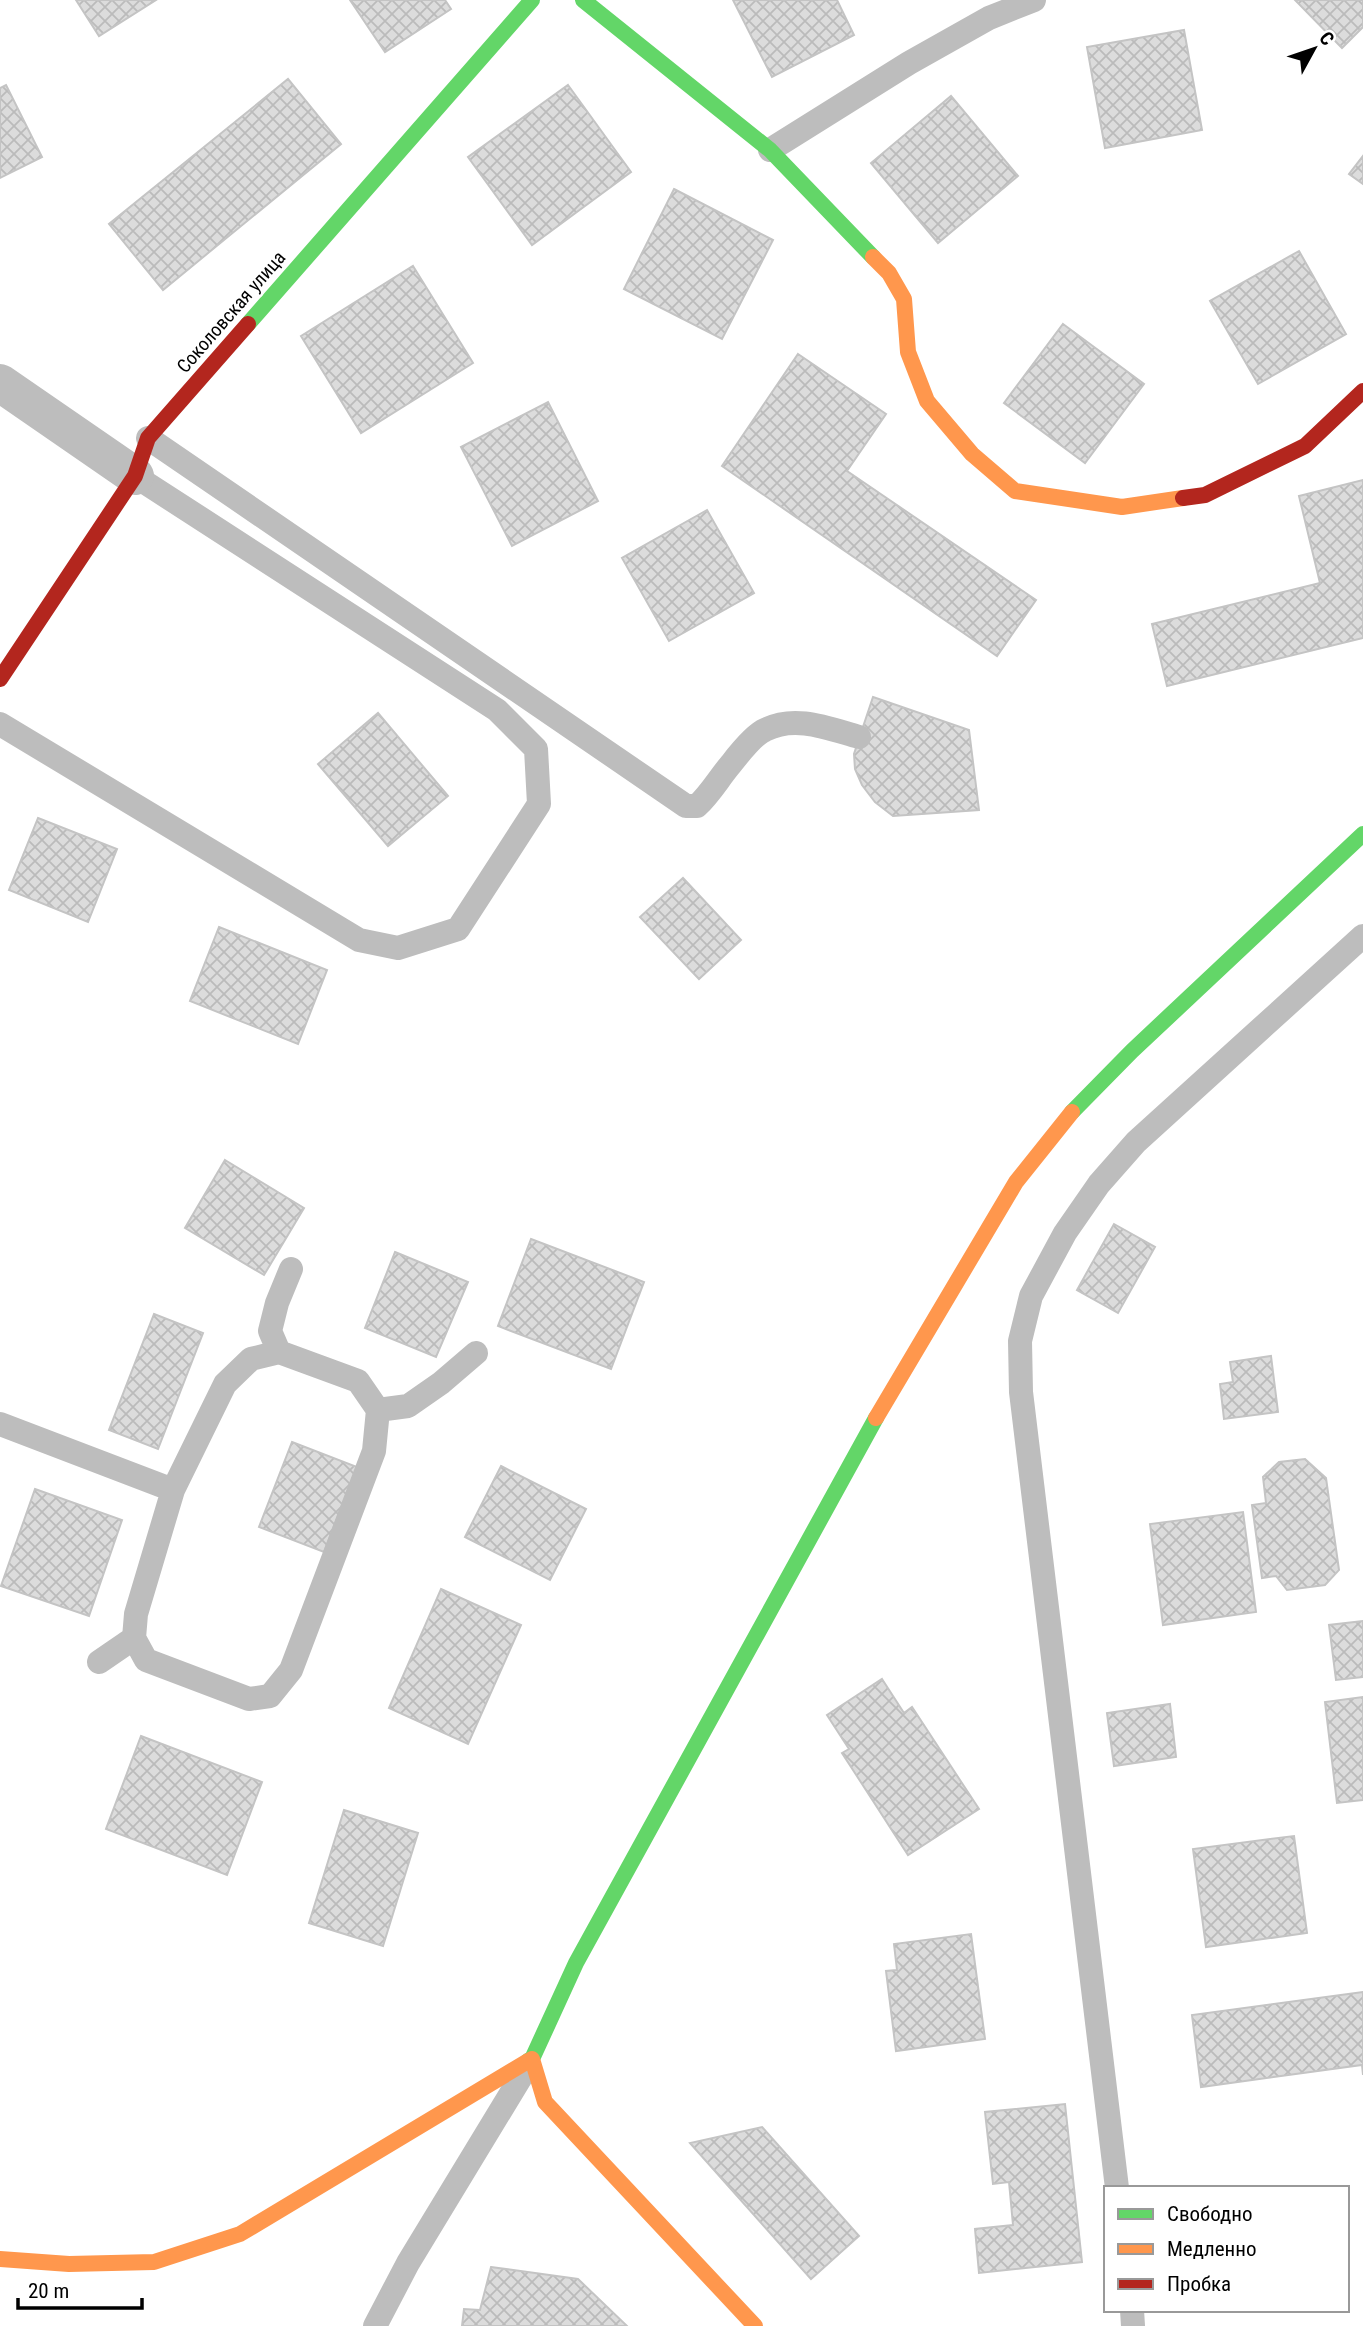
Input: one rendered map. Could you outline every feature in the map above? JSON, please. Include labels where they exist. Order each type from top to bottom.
[{"type":"street","name":"Соколовская улица","points":[[0,679],[135,476],[148,439],[532,0]]},
{"type":"street","points":[[583,0],[769,150],[889,272],[904,299],[908,352],[927,401],[971,454],[1015,491],[1122,507],[1205,495],[1305,446],[1363,391]]},
{"type":"street","points":[[0,383],[135,476]]},
{"type":"street","points":[[0,2259],[69,2263],[153,2262],[240,2234],[532,2059],[576,1963],[886,1400],[1016,1182],[1060,1125],[1132,1051],[1363,834]]},
{"type":"street","points":[[532,2059],[545,2102],[755,2326]]},
{"type":"lane","points":[[769,150],[909,63],[989,18],[1034,0]]},
{"type":"lane","points":[[148,439],[687,806],[697,806],[705,799],[732,762],[764,730],[787,723],[809,723],[859,737]]},
{"type":"lane","points":[[0,724],[359,940],[398,948],[458,929],[539,804],[536,749],[497,710],[135,476]]},
{"type":"lane","points":[[1117,2186],[1021,1392],[1020,1341],[1031,1296],[1065,1233],[1099,1184],[1136,1142],[1363,936]]},
{"type":"lane","points":[[279,1352],[270,1331],[277,1303],[291,1269]]},
{"type":"lane","points":[[279,1352],[358,1381],[378,1410],[374,1451],[291,1670],[270,1696],[249,1699],[146,1661],[134,1638],[136,1614],[173,1490],[225,1384],[251,1359],[279,1352]]},
{"type":"lane","points":[[378,1410],[408,1406],[442,1383],[476,1353]]},
{"type":"lane","points":[[0,1424],[173,1490]]},
{"type":"lane","points":[[99,1662],[134,1638]]},
{"type":"lane","points":[[375,2326],[408,2263],[532,2059]]},
{"type":"building","points":[[76,0],[156,0],[99,36]]},
{"type":"building","points":[[350,0],[445,0],[451,9],[385,52]]},
{"type":"building","points":[[733,0],[837,0],[854,35],[772,77]]},
{"type":"building","points":[[1295,0],[1363,0],[1363,27],[1342,48]]},
{"type":"building","points":[[1184,30],[1202,130],[1105,148],[1087,47]]},
{"type":"building","points":[[288,79],[341,144],[163,290],[109,224]]},
{"type":"building","points":[[6,85],[42,157],[0,178],[0,88]]},
{"type":"building","points":[[568,85],[631,172],[532,245],[468,157]]},
{"type":"building","points":[[951,96],[1018,176],[938,243],[871,163]]},
{"type":"building","points":[[1363,156],[1363,184],[1349,174]]},
{"type":"building","points":[[674,189],[773,240],[722,339],[624,289]]},
{"type":"building","points":[[1299,251],[1346,334],[1258,384],[1210,301]]},
{"type":"building","points":[[413,266],[473,363],[361,433],[301,336]]},
{"type":"building","points":[[1063,324],[1144,384],[1085,463],[1004,403]]},
{"type":"building","points":[[798,354],[886,414],[847,471],[1036,600],[997,656],[722,466]]},
{"type":"building","points":[[548,402],[598,501],[512,546],[461,447]]},
{"type":"building","points":[[1363,480],[1363,638],[1167,686],[1152,624],[1320,583],[1299,496]]},
{"type":"building","points":[[707,510],[754,593],[669,641],[622,558]]},
{"type":"building","points":[[873,697],[969,730],[979,810],[893,816],[875,802],[862,785],[855,769],[854,754]]},
{"type":"building","points":[[378,713],[448,796],[388,846],[318,764]]},
{"type":"building","points":[[38,818],[117,849],[88,922],[9,890]]},
{"type":"building","points":[[683,878],[741,940],[699,979],[640,917]]},
{"type":"building","points":[[219,927],[327,970],[298,1044],[190,1001]]},
{"type":"building","points":[[225,1160],[304,1208],[264,1275],[185,1228]]},
{"type":"building","points":[[1114,1224],[1155,1247],[1118,1313],[1077,1290]]},
{"type":"building","points":[[531,1239],[644,1282],[611,1369],[498,1326]]},
{"type":"building","points":[[395,1252],[468,1282],[436,1357],[365,1328]]},
{"type":"building","points":[[154,1314],[203,1333],[158,1449],[109,1430]]},
{"type":"building","points":[[1271,1356],[1278,1412],[1224,1419],[1220,1384],[1233,1382],[1230,1362]]},
{"type":"building","points":[[292,1442],[357,1467],[324,1552],[259,1527]]},
{"type":"building","points":[[1305,1459],[1326,1478],[1339,1570],[1325,1585],[1287,1590],[1276,1576],[1262,1578],[1252,1505],[1266,1503],[1263,1477],[1279,1462]]},
{"type":"building","points":[[501,1466],[586,1509],[550,1580],[465,1537]]},
{"type":"building","points":[[35,1489],[122,1520],[89,1616],[1,1586]]},
{"type":"building","points":[[1243,1512],[1256,1612],[1163,1625],[1150,1524]]},
{"type":"building","points":[[441,1589],[521,1625],[468,1744],[389,1708]]},
{"type":"building","points":[[1363,1621],[1363,1677],[1336,1680],[1329,1625]]},
{"type":"building","points":[[882,1679],[904,1713],[912,1707],[979,1809],[908,1855],[842,1753],[849,1749],[827,1715]]},
{"type":"building","points":[[1363,1697],[1363,1800],[1337,1803],[1325,1702]]},
{"type":"building","points":[[1170,1704],[1176,1757],[1114,1766],[1107,1713]]},
{"type":"building","points":[[141,1736],[262,1782],[227,1875],[106,1829]]},
{"type":"building","points":[[344,1810],[418,1833],[383,1946],[309,1923]]},
{"type":"building","points":[[1294,1836],[1307,1933],[1206,1947],[1193,1849]]},
{"type":"building","points":[[971,1934],[985,2039],[896,2051],[886,1971],[897,1970],[894,1944]]},
{"type":"building","points":[[1363,1992],[1363,2075],[1362,2065],[1201,2087],[1192,2015]]},
{"type":"building","points":[[1065,2104],[1082,2262],[979,2273],[975,2229],[1013,2225],[1009,2182],[993,2184],[985,2112]]},
{"type":"building","points":[[762,2127],[859,2236],[811,2279],[690,2143]]},
{"type":"building","points":[[491,2267],[578,2279],[627,2326],[462,2326],[464,2309],[480,2310]]},
{"type":"traffic: fast","points":[[248,324],[532,0]]},
{"type":"traffic: fast","points":[[583,0],[770,150],[873,257]]},
{"type":"traffic: fast","points":[[1072,1112],[1132,1051],[1363,834]]},
{"type":"traffic: fast","points":[[528,2061],[532,2059],[576,1963],[876,1418]]},
{"type":"traffic: slow","points":[[873,257],[889,273],[904,299],[908,352],[927,401],[972,454],[1015,491],[1122,507],[1183,498]]},
{"type":"traffic: slow","points":[[876,1418],[1016,1182],[1072,1112]]},
{"type":"traffic: slow","points":[[532,2059],[545,2102],[755,2326]]},
{"type":"traffic: slow","points":[[0,2259],[69,2264],[154,2262],[240,2234],[528,2061]]},
{"type":"traffic: jam","points":[[0,679],[135,476],[148,438],[248,324]]},
{"type":"traffic: jam","points":[[1183,498],[1205,495],[1305,446],[1363,391]]}]
